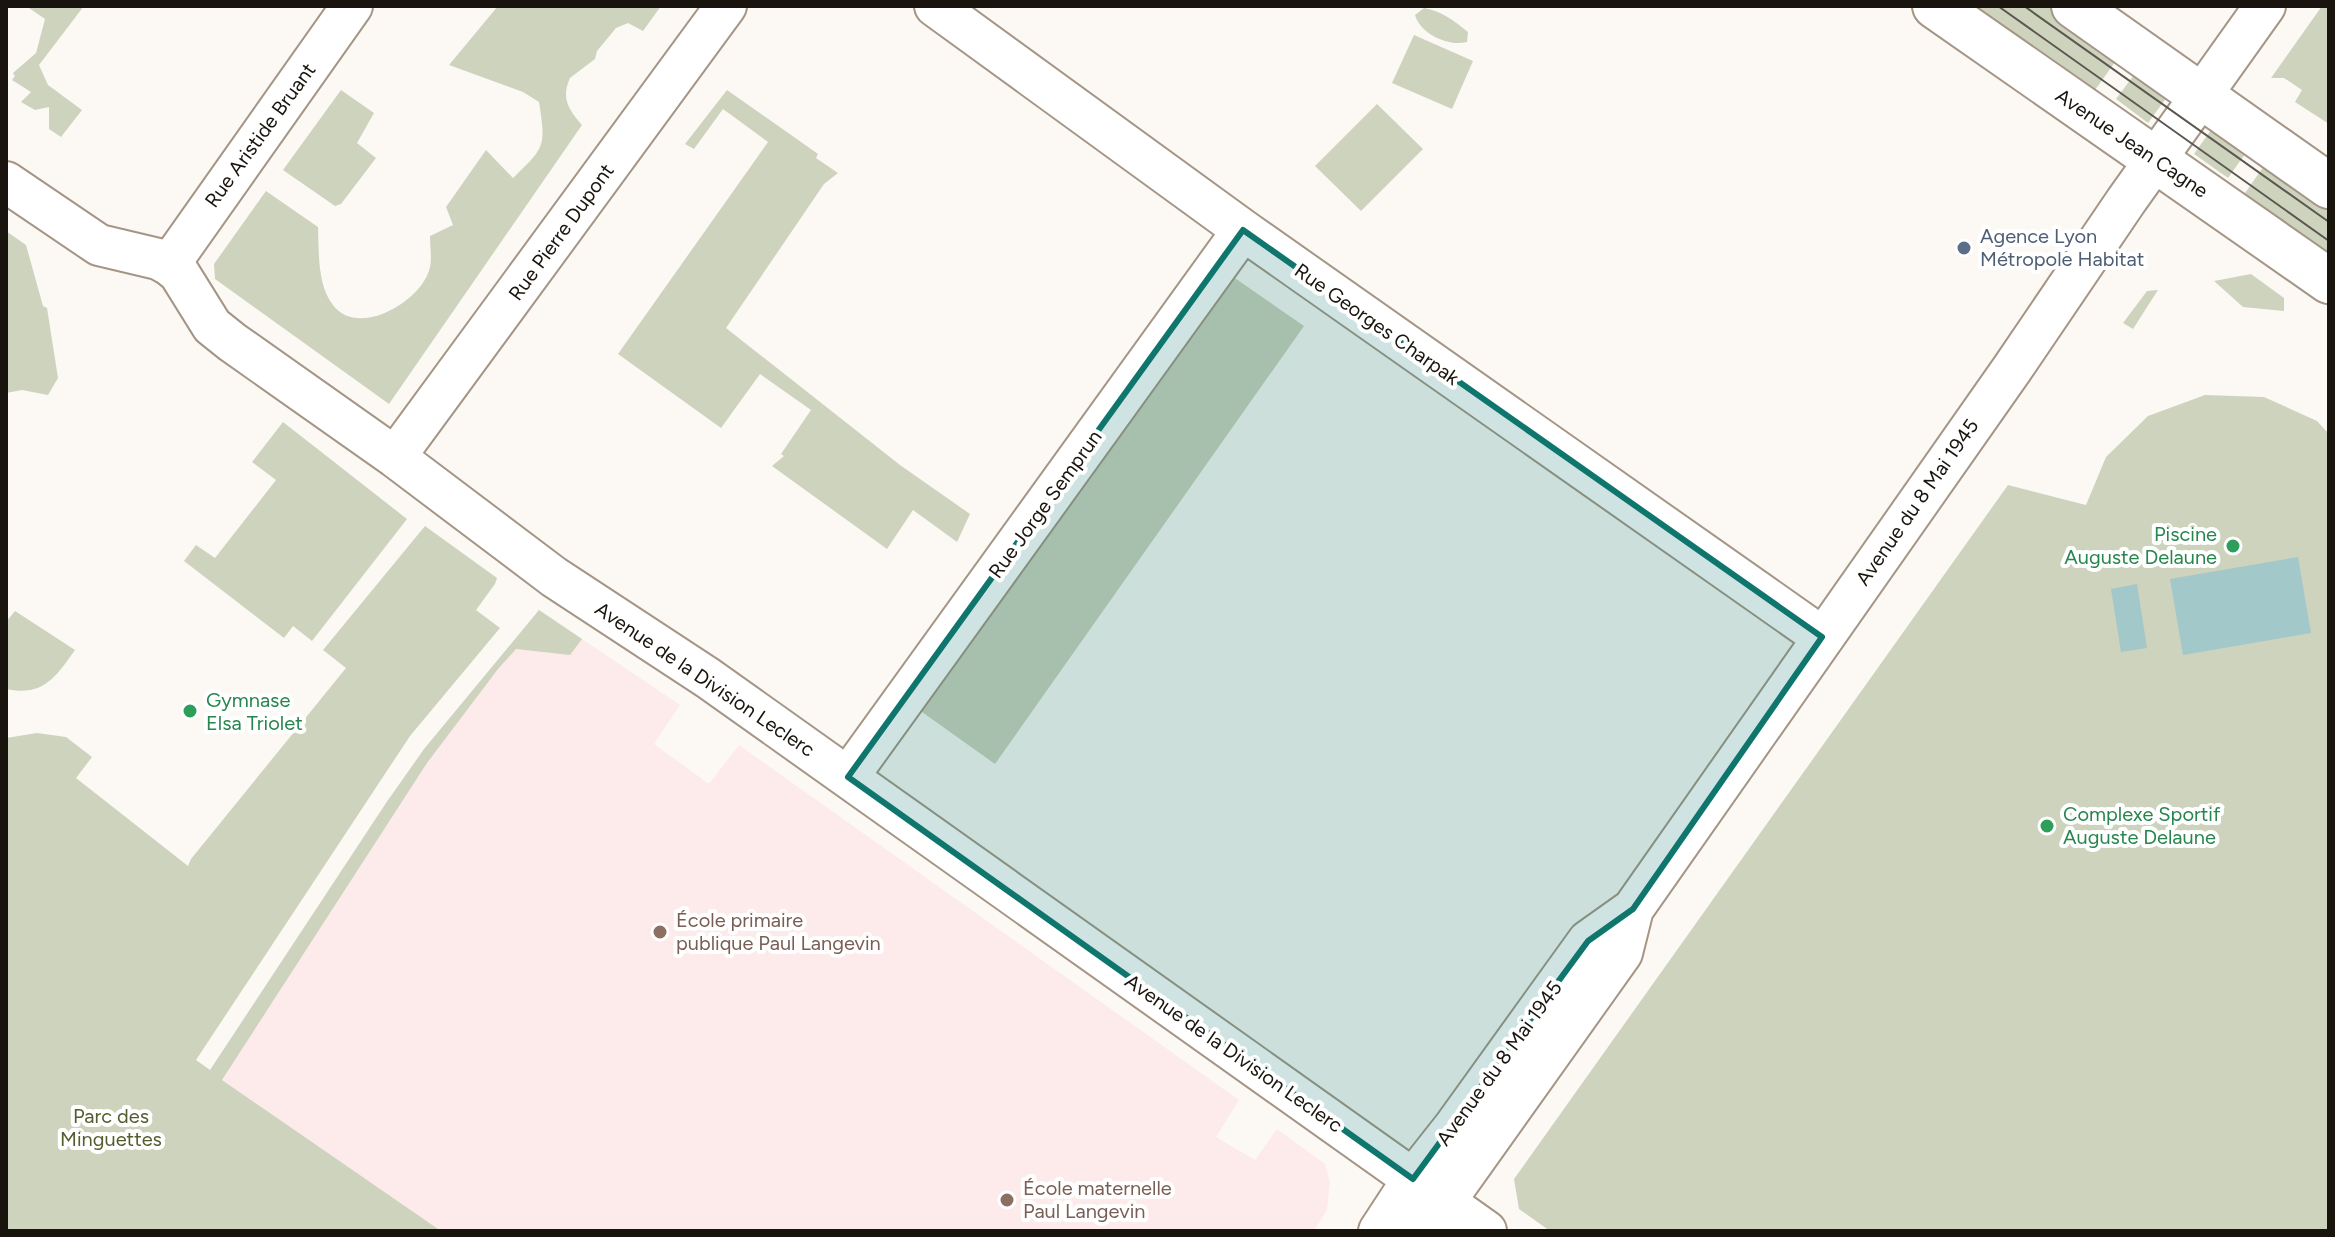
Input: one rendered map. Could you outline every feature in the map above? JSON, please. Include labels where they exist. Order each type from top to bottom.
[{"type":"street","name":"Rue Aristide Bruant","points":[[169,265],[352,6]]},
{"type":"street","name":"Rue Pierre Dupont","points":[[395,457],[726,6]]},
{"type":"street","name":"Rue Georges Charpak","points":[[935,6],[1243,230],[1822,637]]},
{"type":"street","name":"Avenue Jean Cagne","points":[[1935,6],[2329,281]]},
{"type":"street","points":[[2074,6],[2329,186]]},
{"type":"street","name":"Avenue du 8 Mai 1945","points":[[1379,1231],[1413,1179],[1588,941],[1633,909],[2265,6]]},
{"type":"street","points":[[6,182],[99,245],[158,259],[169,265]]},
{"type":"street","name":"Rue Jorge Semprun","points":[[848,777],[1243,230]]},
{"type":"street","name":"Avenue de la Division Leclerc","points":[[169,265],[179,273],[212,326],[395,457],[554,577],[708,678],[1413,1179],[1435,1217],[1486,1231]]},
{"type":"street","name":"Avenue du 8 Mai 1945","points":[[1435,1217],[1622,953],[1633,909]]},
{"type":"highlighted area","points":[[1243,230],[1822,637],[1633,909],[1588,941],[1413,1179],[848,777]]},
{"type":"shaded area","name":"École primaire publique Paul Langevin","points":[[539,610],[680,705],[654,744],[709,784],[739,745],[1239,1100],[1216,1137],[1255,1160],[1277,1129],[1325,1164],[1330,1182],[1327,1210],[1314,1231],[441,1231],[222,1080],[427,763]]},
{"type":"green space","points":[[26,6],[84,6],[39,65],[48,85],[82,110],[61,137],[49,129],[49,107],[35,110],[21,102],[31,92],[12,80],[15,76],[13,73],[36,53],[45,19]]},
{"type":"green space","points":[[498,6],[661,6],[643,31],[628,23],[616,28],[597,51],[595,59],[570,78],[567,103],[582,125],[389,404],[215,279],[214,264],[266,191],[318,227],[324,288],[333,305],[344,315],[373,317],[403,303],[425,280],[430,267],[430,236],[453,225],[446,207],[486,150],[513,178],[541,145],[539,102],[523,92],[449,65]]},
{"type":"green space","points":[[1963,6],[2059,6],[2123,51],[2090,97]]},
{"type":"green space","points":[[2322,6],[2329,6],[2329,124],[2295,102],[2302,90],[2284,78],[2271,78]]},
{"type":"green space","points":[[1424,8],[1453,20],[1468,32],[1467,42],[1452,43],[1429,33],[1415,15]]},
{"type":"green space","points":[[1414,35],[1473,61],[1452,109],[1392,83]]},
{"type":"green space","points":[[2134,75],[2167,97],[2148,123],[2116,99]]},
{"type":"green space","points":[[341,90],[374,113],[357,143],[376,158],[341,204],[335,206],[283,170]]},
{"type":"green space","points":[[727,90],[818,154],[816,158],[838,173],[824,184],[726,328],[900,465],[970,514],[957,542],[913,510],[887,549],[772,466],[784,456],[781,454],[811,410],[760,374],[721,428],[618,354],[768,142],[723,109],[694,149],[685,144]]},
{"type":"green space","points":[[1377,104],[1423,149],[1361,211],[1315,166]]},
{"type":"green space","points":[[2211,130],[2245,154],[2228,178],[2194,154]]},
{"type":"green space","points":[[2271,156],[2329,197],[2329,267],[2238,203]]},
{"type":"green space","points":[[6,231],[26,245],[43,306],[47,308],[58,378],[48,395],[22,390],[6,393]]},
{"type":"green space","points":[[1226,272],[1304,326],[995,764],[915,707]]},
{"type":"green space","points":[[2251,274],[2284,298],[2284,311],[2243,307],[2214,281]]},
{"type":"green space","points":[[2158,290],[2133,329],[2123,323],[2147,291]]},
{"type":"green space","name":"Complexe Sportif Auguste Delaune","points":[[2205,395],[2264,397],[2317,421],[2329,434],[2329,1231],[1550,1231],[1519,1209],[1514,1179],[2008,485],[2086,505],[2106,457],[2148,416]]},
{"type":"green space","points":[[283,422],[407,519],[312,641],[293,626],[284,638],[184,561],[196,545],[215,558],[276,480],[252,462]]},
{"type":"green space","name":"Parc des Minguettes","points":[[425,526],[497,578],[476,610],[500,628],[410,736],[196,1060],[210,1070],[424,749],[539,610],[582,639],[570,655],[516,649],[498,669],[427,763],[222,1080],[441,1231],[6,1231],[6,738],[37,733],[66,737],[92,757],[76,778],[188,866],[346,668],[323,650]]},
{"type":"green space","points":[[15,611],[75,650],[55,676],[30,690],[6,689],[6,622]]},
{"type":"water","points":[[2298,557],[2311,633],[2183,655],[2170,579]]},
{"type":"water","points":[[2137,584],[2147,648],[2121,652],[2111,589]]},
{"type":"tram line","points":[[1998,6],[2329,241]]},
{"type":"tram line","points":[[2024,6],[2329,222]]},
{"type":"place","name":"Agence Lyon Métropole Habitat","points":[[1964,248]]},
{"type":"place","name":"Piscine Auguste Delaune","points":[[2233,546]]},
{"type":"place","name":"Gymnase Elsa Triolet","points":[[190,711]]},
{"type":"place","name":"Complexe Sportif Auguste Delaune","points":[[2047,826]]},
{"type":"place","name":"École primaire publique Paul Langevin","points":[[660,932]]},
{"type":"place","name":"École maternelle Paul Langevin","points":[[1007,1200]]}]
